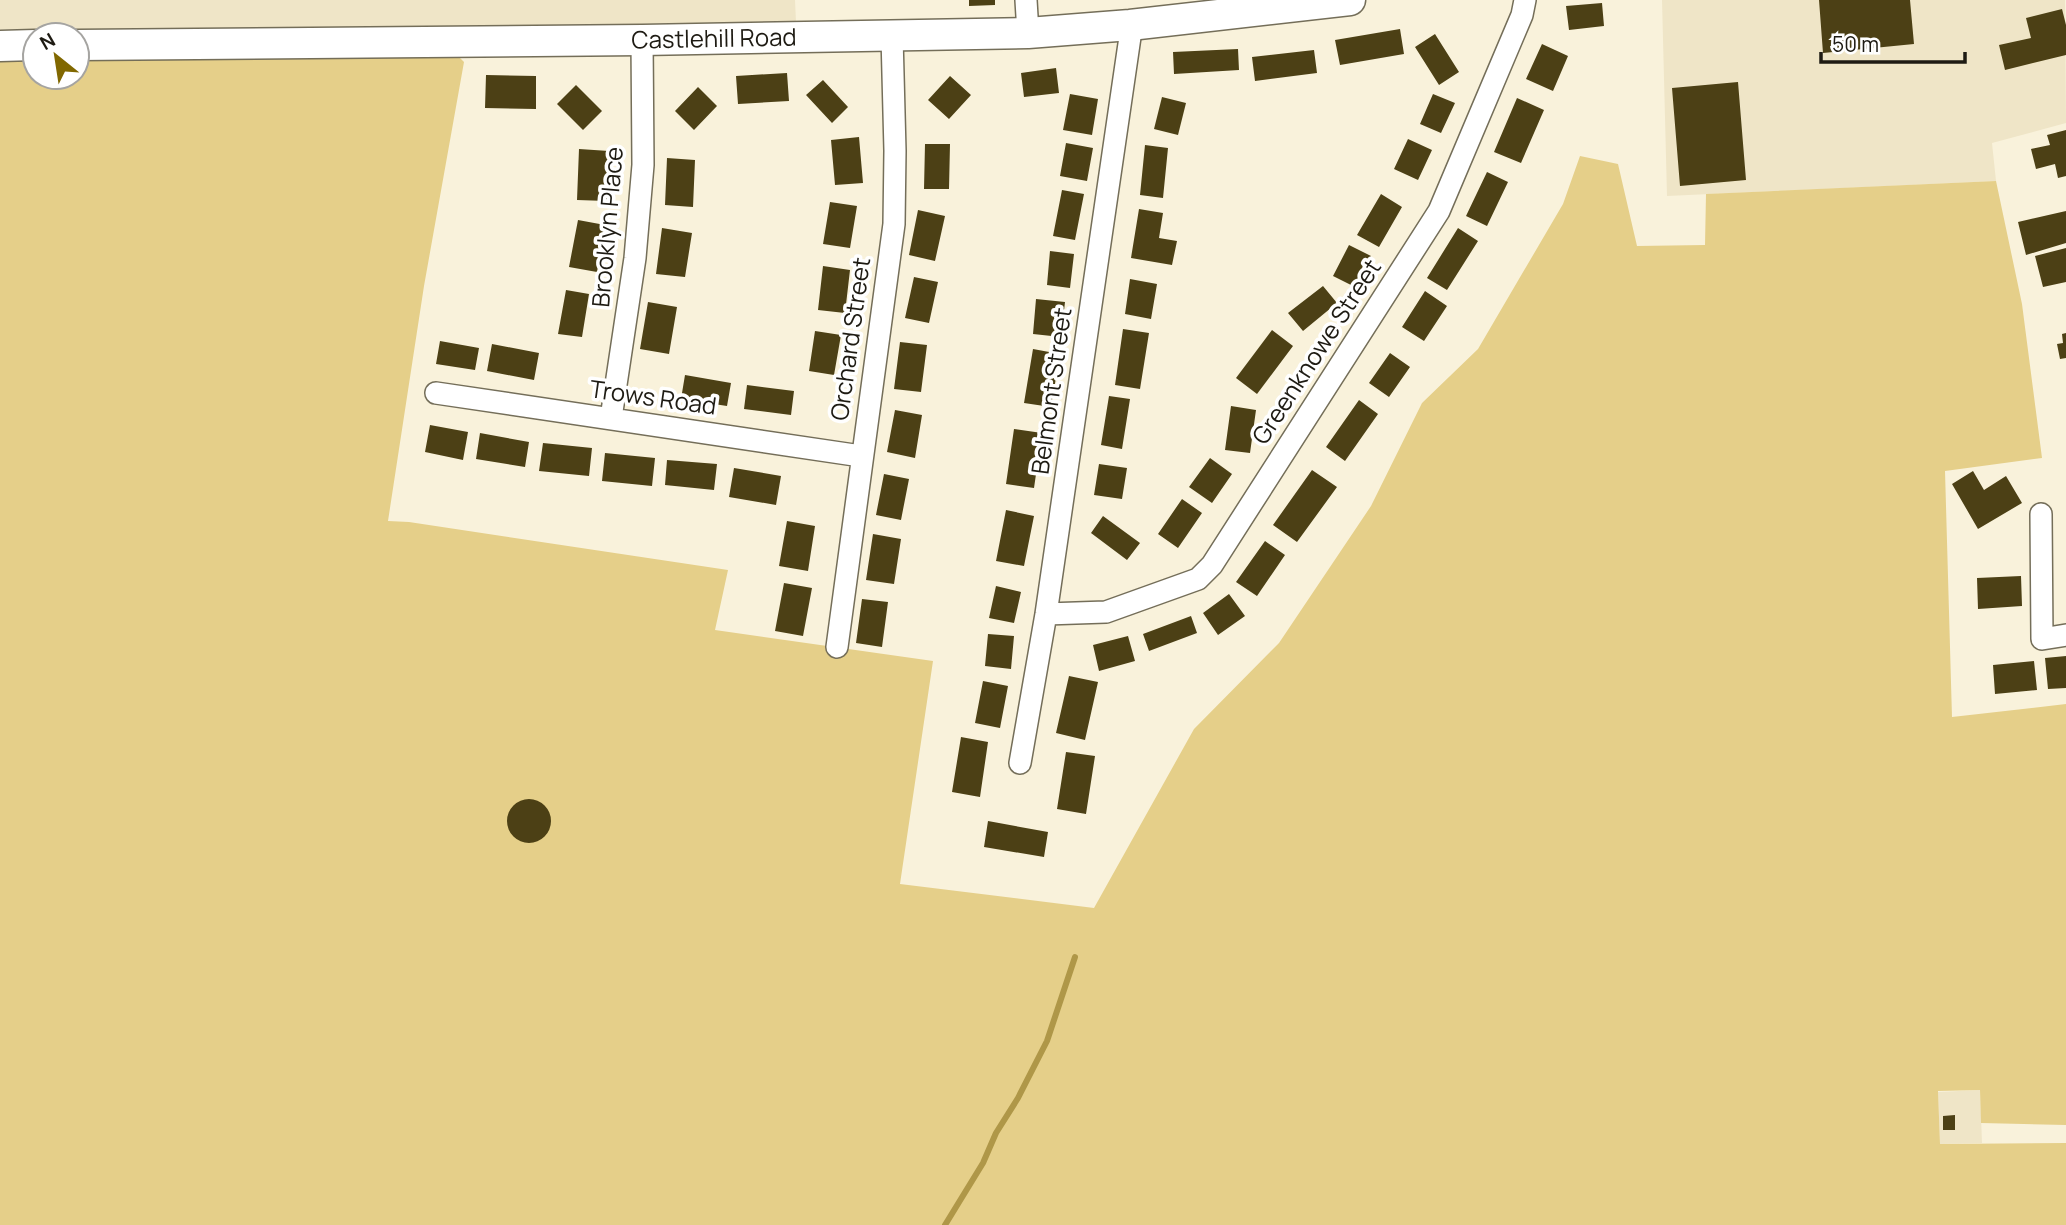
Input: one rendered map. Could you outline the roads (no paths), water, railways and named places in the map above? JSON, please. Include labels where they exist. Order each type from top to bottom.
[{"type":"main road","name":"Castlehill Road","points":[[91,45],[642,40],[1028,33],[1130,25],[1350,0]]},
{"type":"main road","points":[[0,46],[21,46]]},
{"type":"street","points":[[1026,0],[1028,33]]},
{"type":"street","name":"Greenknowe Street","points":[[1046,614],[1106,612],[1198,579],[1212,565],[1439,211],[1522,15],[1525,0]]},
{"type":"street","name":"Belmont Street","points":[[1020,764],[1046,614],[1130,25]]},
{"type":"street","name":"Orchard Street","points":[[837,647],[894,224],[895,151],[891,36]]},
{"type":"street","name":"Brooklyn Place","points":[[611,418],[635,258],[643,165],[642,40]]},
{"type":"street","name":"Trows Road","points":[[436,393],[862,456]]},
{"type":"street","points":[[2041,514],[2042,639],[2066,635]]},
{"type":"waterway","points":[[945,1225],[983,1163],[996,1133],[1018,1098],[1047,1041],[1075,957]]}]
